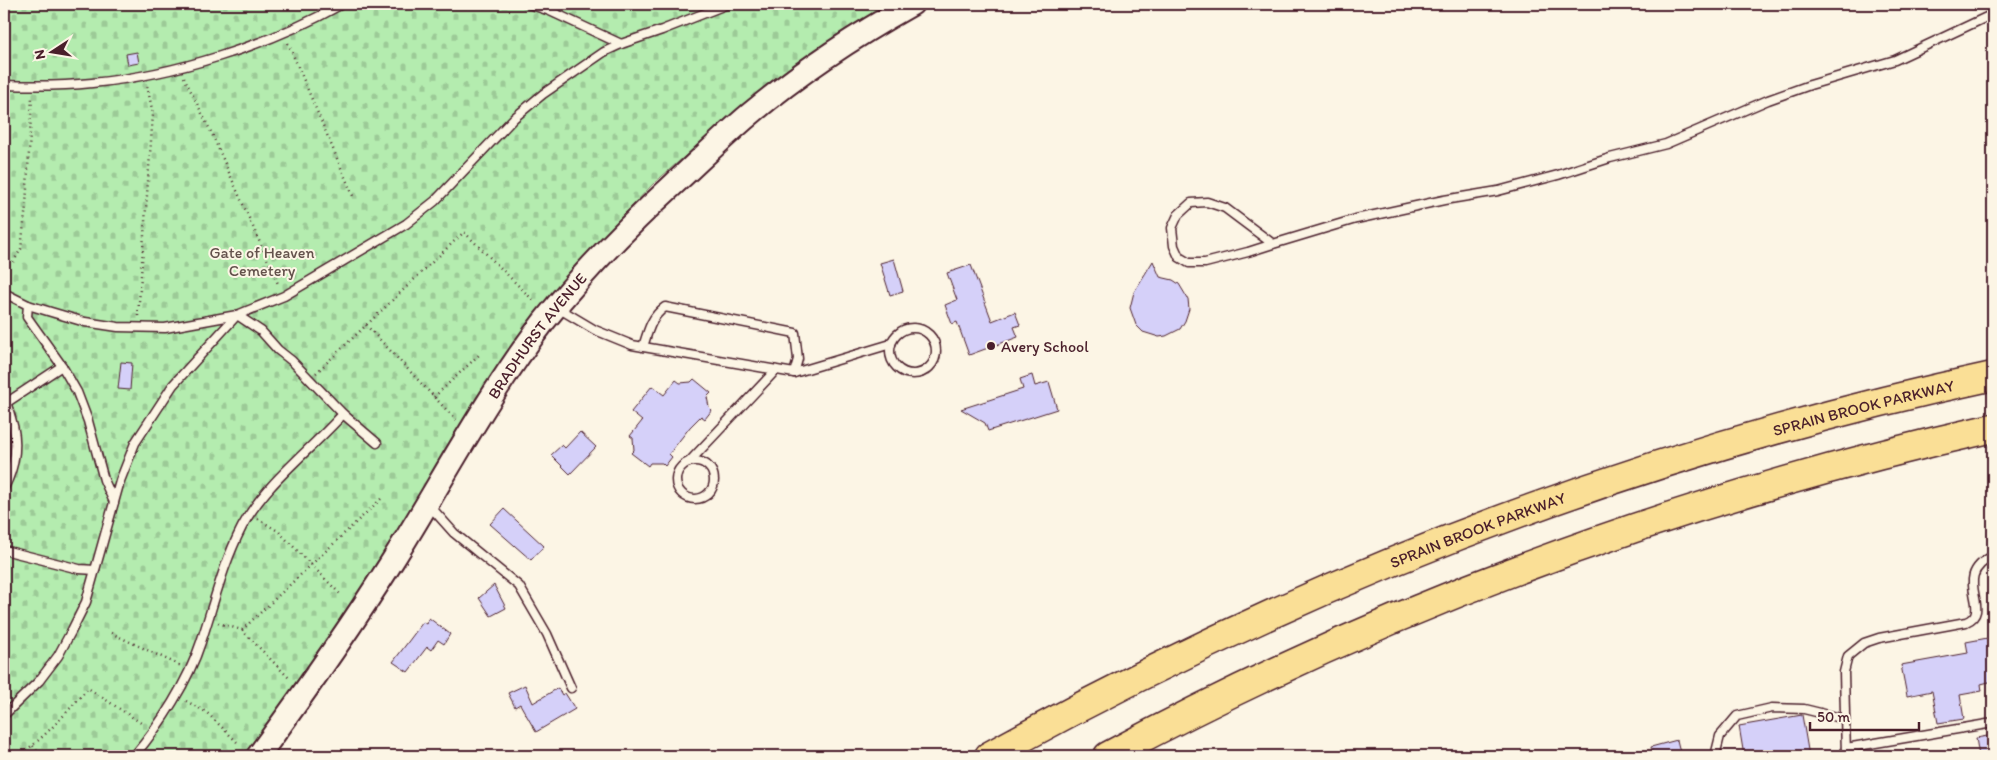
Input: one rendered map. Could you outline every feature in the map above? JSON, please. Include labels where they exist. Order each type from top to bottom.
[{"type":"highway","name":"SPRAIN BROOK PARKWAY","points":[[989,756],[1106,693],[1199,646],[1333,586],[1462,534],[1616,479],[1729,443],[1828,415],[1993,376]]},
{"type":"highway","points":[[1108,756],[1215,701],[1319,652],[1413,611],[1556,555],[1654,521],[1768,485],[1854,461],[1993,428]]},
{"type":"main road","name":"BRADHURST AVENUE","points":[[258,756],[327,661],[384,575],[498,388],[556,307],[579,280],[618,238],[750,115],[870,28],[912,4]]},
{"type":"lane","points":[[4,86],[92,83],[179,67],[251,45],[284,32],[342,4]]},
{"type":"lane","points":[[529,4],[550,11],[621,44]]},
{"type":"lane","points":[[4,293],[28,305],[85,322],[118,327],[165,328],[236,315],[284,296],[406,224],[435,201],[514,118],[588,63],[621,44],[728,4]]},
{"type":"lane","points":[[1273,244],[1225,208],[1207,202],[1191,203],[1178,214],[1172,228],[1174,246],[1179,257],[1189,263],[1205,263],[1273,244],[1356,219],[1444,200],[1498,191],[1558,175],[1610,158],[1666,144],[1776,97],[1895,60],[1993,14]]},
{"type":"lane","points":[[28,305],[27,316],[62,366],[77,392],[88,421],[104,480],[114,502]]},
{"type":"lane","points":[[556,307],[595,330],[632,345],[794,374],[891,344],[899,332],[913,327],[921,328],[933,337],[937,351],[936,359],[925,371],[918,374],[902,371],[892,360],[891,344]]},
{"type":"lane","points":[[643,347],[651,321],[665,307],[795,333],[798,359],[794,374]]},
{"type":"lane","points":[[236,315],[261,330],[278,350],[310,379],[343,414],[377,443]]},
{"type":"lane","points":[[4,715],[39,681],[58,656],[86,602],[114,502],[135,443],[173,385],[236,315]]},
{"type":"lane","points":[[4,488],[14,464],[16,446],[15,431],[5,401],[62,366]]},
{"type":"lane","points":[[689,462],[702,462],[711,470],[714,482],[712,488],[704,497],[692,498],[681,492],[678,487],[677,475],[680,470],[776,370]]},
{"type":"lane","points":[[134,756],[176,696],[189,669],[201,643],[225,564],[250,514],[270,488],[343,414]]},
{"type":"lane","points":[[428,503],[454,533],[519,586],[547,634],[571,688]]},
{"type":"lane","points":[[4,550],[79,569],[95,570]]},
{"type":"lane","points":[[1993,556],[1974,570],[1972,585],[1976,613],[1973,619],[1966,622],[1880,638],[1864,643],[1848,656],[1844,672],[1846,752],[1993,724]]},
{"type":"lane","points":[[1715,756],[1720,736],[1737,716],[1772,708],[1804,709],[1845,719]]},
{"type":"path","points":[[284,32],[353,196]]},
{"type":"path","points":[[179,67],[212,134],[284,296]]},
{"type":"path","points":[[138,327],[153,114],[144,74]]},
{"type":"path","points":[[13,262],[21,249],[26,206],[33,86]]},
{"type":"path","points":[[310,379],[464,232],[534,301]]},
{"type":"path","points":[[366,325],[456,420]]},
{"type":"path","points":[[434,397],[480,354]]},
{"type":"path","points":[[242,630],[383,497]]},
{"type":"path","points":[[250,514],[278,531],[342,596]]},
{"type":"path","points":[[208,620],[242,630],[289,678]]},
{"type":"path","points":[[111,633],[189,669]]},
{"type":"path","points":[[18,756],[33,746],[88,688],[153,731]]},
{"type":"path","points":[[176,696],[206,712],[237,742]]},
{"type":"path","points":[[33,746],[41,756]]},
{"type":"green space","name":"Gate of Heaven Cemetery","points":[[4,4],[888,4],[824,45],[758,93],[653,184],[594,246],[537,313],[355,601],[248,756],[4,756]]},
{"type":"building","points":[[137,52],[139,63],[128,65],[126,54]]},
{"type":"building","points":[[894,259],[903,291],[890,295],[880,263]]},
{"type":"building","points":[[1153,261],[1160,277],[1173,280],[1179,284],[1188,299],[1189,309],[1180,329],[1166,336],[1159,337],[1143,332],[1136,325],[1130,308],[1134,292]]},
{"type":"building","points":[[971,265],[992,321],[1015,312],[1020,325],[1014,327],[1018,337],[969,355],[957,322],[952,324],[945,305],[957,300],[947,273]]},
{"type":"building","points":[[121,362],[132,363],[130,390],[118,389]]},
{"type":"building","points":[[1032,375],[1035,386],[1049,382],[1057,409],[988,431],[985,423],[961,409],[1023,389],[1020,379]]},
{"type":"building","points":[[694,379],[711,393],[707,397],[709,407],[712,410],[705,419],[701,416],[690,427],[669,454],[672,457],[665,466],[662,463],[650,463],[648,466],[631,453],[634,450],[633,438],[630,436],[642,421],[631,412],[652,386],[664,395],[676,380],[680,383],[691,382]]},
{"type":"building","points":[[580,432],[596,447],[570,474],[551,455],[562,445],[565,448]]},
{"type":"building","points":[[504,509],[544,546],[531,560],[490,524]]},
{"type":"building","points":[[494,585],[506,608],[491,616],[479,598]]},
{"type":"building","points":[[429,618],[450,634],[444,644],[438,640],[431,650],[427,647],[408,672],[393,662],[423,622],[426,624]]},
{"type":"building","points":[[1993,637],[1993,681],[1981,684],[1982,691],[1960,695],[1964,719],[1938,723],[1932,691],[1907,696],[1901,665],[1968,653],[1966,642]]},
{"type":"building","points":[[525,685],[533,703],[558,688],[562,695],[565,693],[575,709],[536,732],[520,704],[515,707],[508,693]]},
{"type":"building","points":[[1802,715],[1809,756],[1744,756],[1739,726]]},
{"type":"building","points":[[1993,735],[1993,756],[1979,756],[1976,738]]},
{"type":"building","points":[[1677,740],[1681,756],[1653,756],[1651,747]]},
{"type":"place","name":"Avery School","points":[[991,346]]}]
